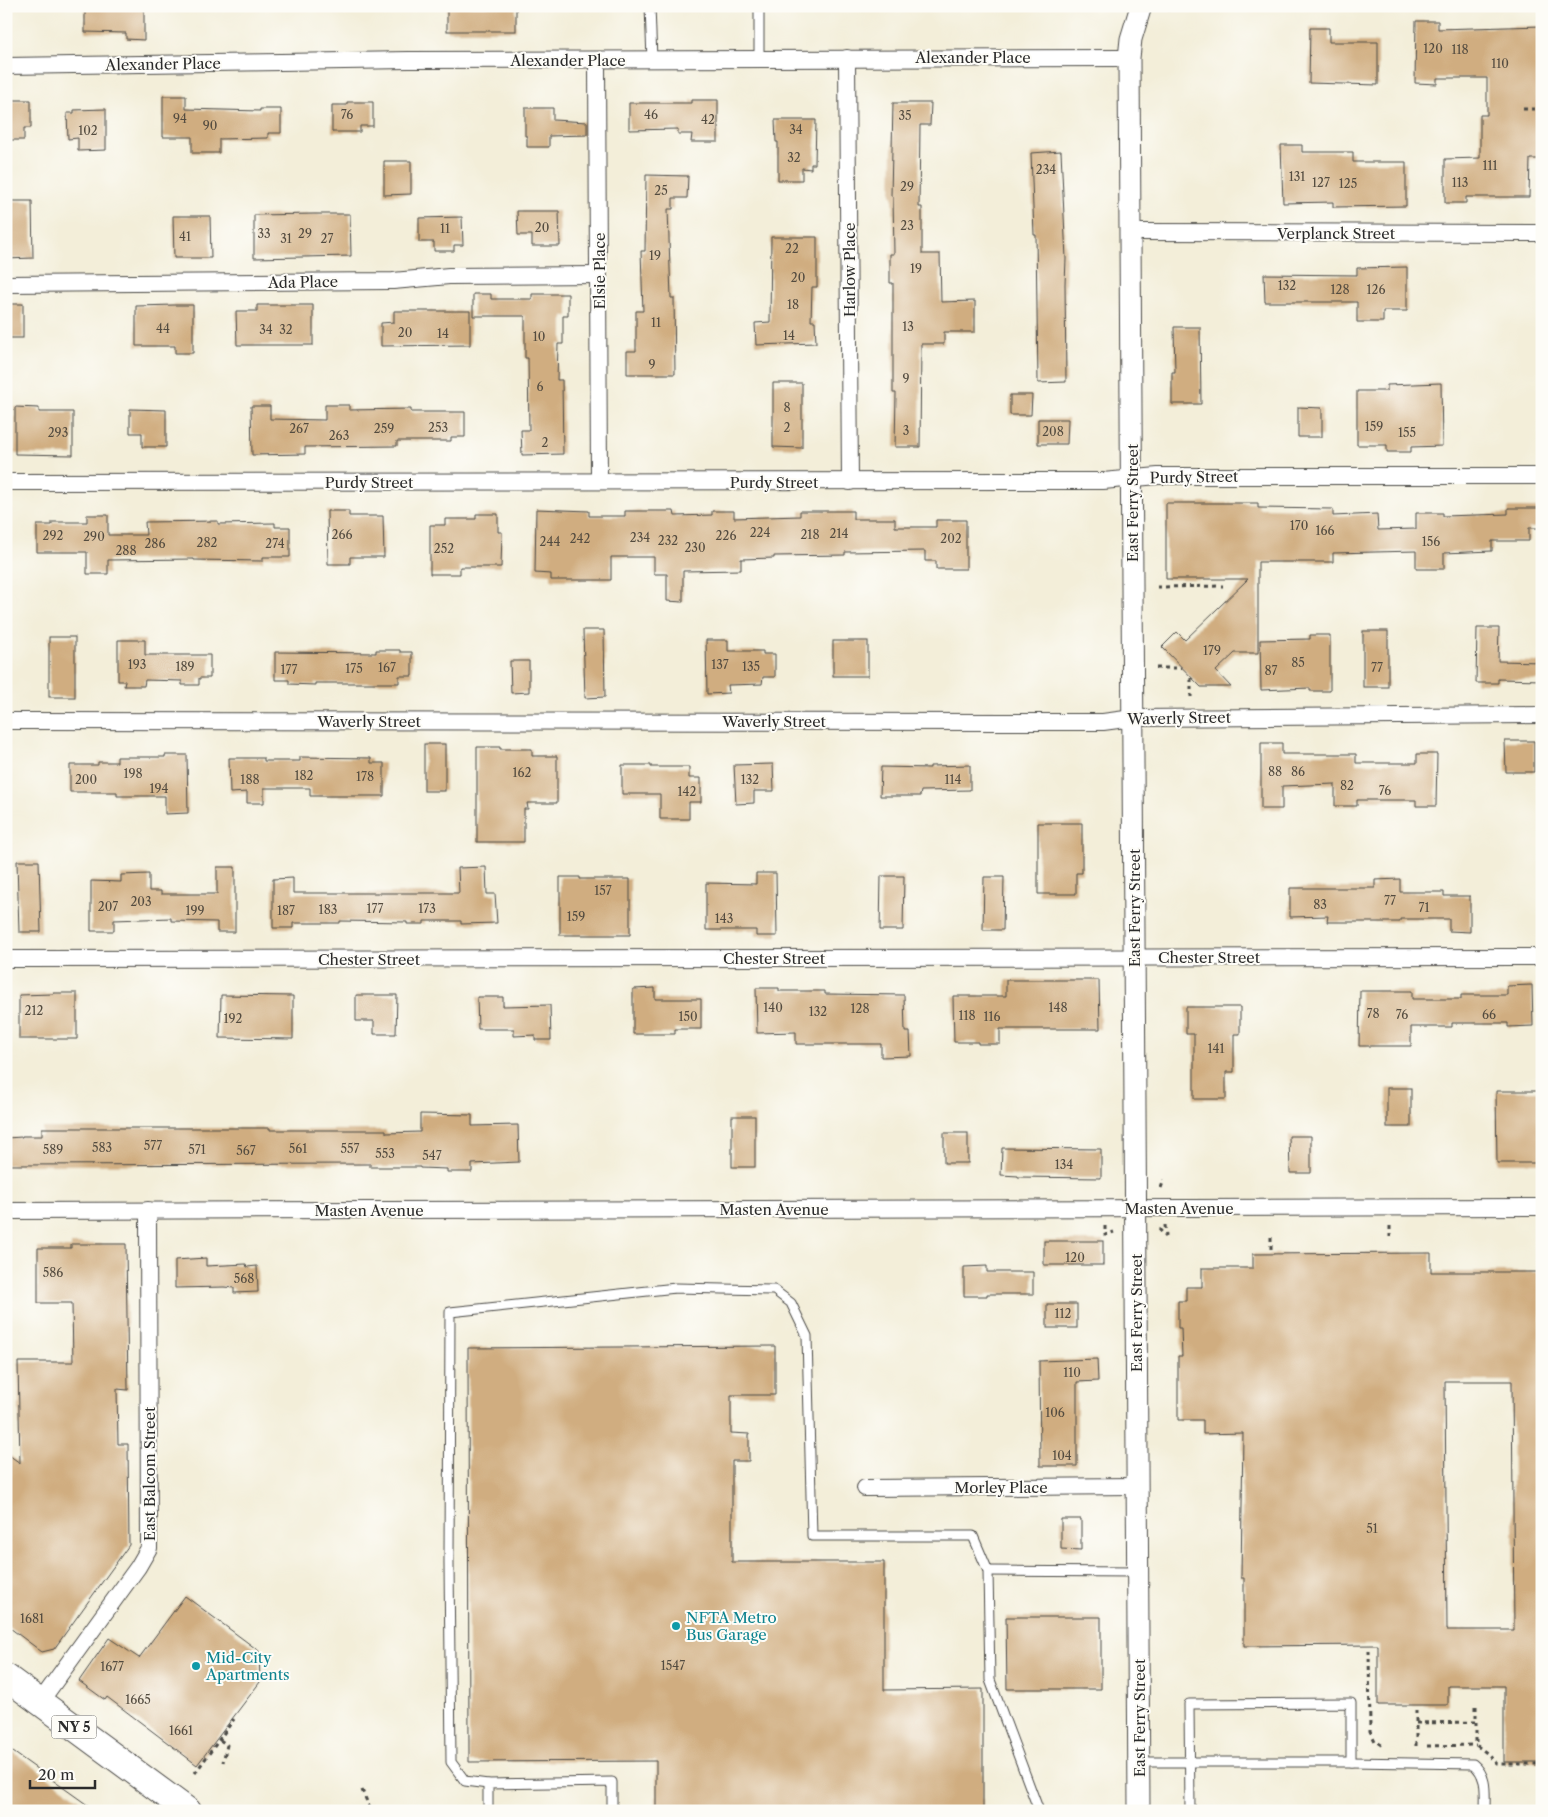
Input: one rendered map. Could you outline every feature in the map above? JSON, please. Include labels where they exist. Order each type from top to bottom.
[{"type":"main road","name":"NY 5","points":[[6,1677],[188,1811]]},
{"type":"street","name":"East Ferry Street","points":[[1139,1811],[1129,58],[1131,39],[1141,6]]},
{"type":"street","name":"Harlow Place","points":[[847,58],[850,482]]},
{"type":"street","name":"Alexander Place","points":[[6,66],[409,60],[1129,58]]},
{"type":"street","name":"Elsie Place","points":[[597,60],[599,482]]},
{"type":"street","name":"Verplanck Street","points":[[1130,232],[1542,233]]},
{"type":"street","name":"Ada Place","points":[[6,284],[393,281],[449,276],[599,275]]},
{"type":"street","name":"Purdy Street","points":[[6,482],[850,482],[1103,481],[1158,476],[1542,476]]},
{"type":"street","name":"Waverly Street","points":[[6,721],[1103,722],[1133,718],[1542,715]]},
{"type":"street","name":"Chester Street","points":[[6,960],[1542,957]]},
{"type":"street","name":"Masten Avenue","points":[[6,1211],[1542,1208]]},
{"type":"street","name":"East Balcom Street","points":[[40,1702],[138,1567],[149,1548],[148,1210]]},
{"type":"street","name":"Morley Place","points":[[865,1488],[1138,1486]]},
{"type":"lane","points":[[650,6],[652,60]]},
{"type":"lane","points":[[759,6],[759,59]]},
{"type":"lane","points":[[612,1811],[612,1782],[488,1784],[465,1781],[451,1762],[449,1563],[450,1312],[676,1288],[774,1290],[791,1303],[807,1336],[812,1536],[974,1536],[988,1571],[990,1680],[1039,1811]]},
{"type":"lane","points":[[988,1571],[1138,1572]]},
{"type":"lane","points":[[1190,1811],[1190,1704],[1351,1703],[1351,1762]]},
{"type":"lane","points":[[1139,1762],[1473,1764],[1481,1770],[1485,1783],[1485,1811]]},
{"type":"lane","points":[[488,1784],[488,1811]]},
{"type":"path","points":[[1523,109],[1542,109]]},
{"type":"path","points":[[1157,586],[1223,586]]},
{"type":"path","points":[[1156,668],[1181,668]]},
{"type":"path","points":[[1190,678],[1191,697]]},
{"type":"path","points":[[1162,1188],[1164,1180]]},
{"type":"path","points":[[1104,1225],[1105,1235],[1115,1232]]},
{"type":"path","points":[[1159,1229],[1166,1237],[1165,1225]]},
{"type":"path","points":[[1271,1237],[1271,1251]]},
{"type":"path","points":[[1369,1650],[1370,1730],[1375,1741],[1386,1747]]},
{"type":"path","points":[[1476,1706],[1476,1745]]},
{"type":"path","points":[[1416,1710],[1416,1746]]},
{"type":"path","points":[[195,1773],[234,1719]]},
{"type":"path","points":[[1416,1723],[1476,1722]]},
{"type":"path","points":[[220,1740],[227,1745],[223,1762]]},
{"type":"path","points":[[1406,1746],[1476,1745],[1497,1764],[1542,1764]]},
{"type":"path","points":[[362,1790],[371,1811]]},
{"type":"building","points":[[85,6],[144,6],[144,40],[126,39],[126,33],[85,32]]},
{"type":"building","points":[[447,6],[516,6],[516,31],[447,31]]},
{"type":"building","points":[[1416,21],[1438,21],[1438,29],[1542,26],[1542,159],[1530,159],[1529,197],[1466,197],[1466,203],[1445,203],[1445,159],[1480,158],[1480,115],[1487,115],[1487,78],[1437,78],[1437,84],[1415,83]]},
{"type":"building","points":[[1310,28],[1329,28],[1329,42],[1378,42],[1378,85],[1309,83]]},
{"type":"building","points":[[163,96],[186,96],[186,109],[260,111],[260,109],[281,109],[281,133],[268,133],[268,138],[219,139],[219,153],[192,153],[192,137],[163,137]]},
{"type":"building","points":[[6,100],[31,100],[31,128],[24,128],[24,140],[6,140]]},
{"type":"building","points":[[691,100],[718,100],[718,142],[691,142],[692,134],[678,134],[678,129],[629,130],[629,103],[691,103]]},
{"type":"building","points":[[347,102],[373,102],[373,126],[360,126],[360,132],[332,132],[332,105],[347,105]]},
{"type":"building","points":[[893,103],[931,103],[930,125],[920,125],[919,207],[922,207],[922,254],[940,254],[941,302],[975,301],[975,332],[944,332],[944,344],[921,344],[920,447],[895,447],[896,393],[893,393],[893,283],[890,283],[890,254],[894,254],[893,196],[891,196]]},
{"type":"building","points":[[525,108],[553,108],[553,120],[587,122],[587,135],[549,136],[549,147],[527,147]]},
{"type":"building","points":[[106,109],[106,150],[78,151],[78,138],[68,139],[67,113],[74,113],[74,110]]},
{"type":"building","points":[[775,120],[816,120],[815,164],[811,164],[811,169],[802,168],[802,180],[778,180],[778,142],[776,142]]},
{"type":"building","points":[[1281,145],[1302,145],[1302,152],[1353,152],[1353,162],[1406,162],[1406,206],[1333,207],[1333,202],[1283,203]]},
{"type":"building","points":[[1061,151],[1066,259],[1066,382],[1038,383],[1036,235],[1034,235],[1031,153]]},
{"type":"building","points":[[384,161],[411,161],[411,194],[384,195]]},
{"type":"building","points":[[646,175],[688,176],[687,198],[673,198],[673,209],[668,209],[671,298],[674,298],[675,374],[627,374],[627,351],[636,351],[636,311],[643,311],[641,251],[645,251]]},
{"type":"building","points":[[6,201],[32,201],[33,258],[6,259]]},
{"type":"building","points":[[517,211],[559,211],[560,246],[532,246],[532,235],[518,235]]},
{"type":"building","points":[[350,214],[351,256],[254,258],[254,215]]},
{"type":"building","points":[[173,216],[210,216],[211,258],[174,258]]},
{"type":"building","points":[[462,217],[463,245],[454,245],[454,251],[434,251],[434,242],[419,242],[419,218]]},
{"type":"building","points":[[771,237],[817,237],[817,287],[812,287],[811,321],[815,321],[816,343],[756,345],[755,323],[770,322]]},
{"type":"building","points":[[1407,267],[1407,311],[1383,311],[1383,322],[1357,322],[1357,302],[1265,302],[1264,274],[1357,275],[1357,268]]},
{"type":"building","points":[[473,294],[491,294],[491,299],[532,299],[532,294],[568,294],[568,316],[563,316],[563,344],[558,344],[557,380],[562,380],[563,454],[522,455],[521,430],[529,430],[528,358],[525,358],[525,316],[473,316]]},
{"type":"building","points":[[6,304],[23,304],[23,338],[6,338]]},
{"type":"building","points":[[193,305],[193,353],[175,353],[175,346],[136,346],[136,306]]},
{"type":"building","points":[[257,305],[313,305],[313,345],[237,345],[236,311],[257,311]]},
{"type":"building","points":[[394,311],[470,311],[470,345],[381,346],[381,323],[394,322]]},
{"type":"building","points":[[1174,327],[1200,327],[1201,404],[1172,404],[1172,372],[1175,372]]},
{"type":"building","points":[[773,383],[802,383],[802,448],[773,447]]},
{"type":"building","points":[[1441,383],[1442,446],[1411,447],[1411,452],[1387,452],[1387,445],[1357,445],[1357,391],[1387,391],[1387,385]]},
{"type":"building","points":[[1010,395],[1032,395],[1031,415],[1010,415]]},
{"type":"building","points":[[325,405],[349,405],[349,410],[411,409],[411,412],[465,412],[465,437],[451,437],[451,441],[397,441],[397,446],[305,447],[305,454],[252,455],[251,406],[270,406],[270,419],[325,420]]},
{"type":"building","points":[[15,407],[39,408],[39,412],[73,412],[73,455],[15,454]]},
{"type":"building","points":[[1298,407],[1322,408],[1322,437],[1298,437]]},
{"type":"building","points":[[130,409],[166,410],[166,447],[142,447],[142,433],[130,433]]},
{"type":"building","points":[[1038,419],[1068,419],[1067,444],[1038,444]]},
{"type":"building","points":[[1166,503],[1258,503],[1258,508],[1333,509],[1333,516],[1377,514],[1378,530],[1416,529],[1416,513],[1443,513],[1443,516],[1508,514],[1508,508],[1542,508],[1542,528],[1529,528],[1529,541],[1492,541],[1492,551],[1444,553],[1444,569],[1416,569],[1416,551],[1333,553],[1333,562],[1258,562],[1258,653],[1235,653],[1216,671],[1231,687],[1201,687],[1162,647],[1177,632],[1185,640],[1248,579],[1166,579]]},
{"type":"building","points":[[536,509],[589,511],[589,516],[625,516],[625,511],[674,511],[675,516],[712,515],[712,511],[734,511],[734,518],[800,516],[800,511],[853,511],[853,519],[895,519],[895,527],[936,527],[936,520],[966,520],[966,569],[936,569],[936,561],[925,561],[925,551],[845,552],[845,555],[774,556],[774,558],[741,559],[741,570],[683,571],[683,602],[667,601],[667,574],[654,574],[654,557],[611,557],[611,580],[551,580],[551,574],[535,573]]},
{"type":"building","points":[[327,511],[349,511],[349,516],[383,516],[384,557],[350,557],[350,564],[328,564]]},
{"type":"building","points":[[476,514],[498,514],[498,532],[502,532],[501,567],[460,567],[460,574],[430,574],[430,525],[445,525],[445,519],[476,519]]},
{"type":"building","points":[[87,515],[108,515],[108,535],[146,535],[145,522],[218,521],[218,524],[275,523],[275,527],[290,527],[290,557],[263,557],[263,561],[194,559],[108,560],[108,574],[87,574],[87,552],[37,552],[37,525],[52,525],[52,522],[87,522]]},
{"type":"building","points":[[1477,628],[1499,628],[1498,661],[1542,662],[1542,680],[1498,679],[1498,683],[1476,683]]},
{"type":"building","points":[[583,630],[604,630],[605,697],[585,698]]},
{"type":"building","points":[[1363,631],[1388,631],[1388,687],[1363,687]]},
{"type":"building","points":[[1310,635],[1330,635],[1330,691],[1310,691],[1310,688],[1261,690],[1260,640],[1310,639]]},
{"type":"building","points":[[49,637],[75,637],[75,697],[49,697]]},
{"type":"building","points":[[118,640],[145,640],[145,655],[210,655],[210,678],[199,678],[199,685],[182,685],[182,681],[145,680],[144,686],[124,686],[125,681],[118,681]]},
{"type":"building","points":[[706,640],[728,640],[728,651],[763,651],[763,654],[775,654],[775,677],[763,677],[762,684],[728,685],[729,693],[707,694]]},
{"type":"building","points":[[833,641],[868,641],[868,676],[833,676]]},
{"type":"building","points":[[376,650],[412,652],[412,676],[399,676],[399,683],[315,683],[315,685],[289,684],[289,680],[275,680],[275,652],[376,653]]},
{"type":"building","points":[[510,661],[529,661],[529,692],[511,693]]},
{"type":"building","points":[[1505,741],[1534,741],[1534,772],[1506,772]]},
{"type":"building","points":[[1261,743],[1282,743],[1282,754],[1356,754],[1356,763],[1417,763],[1417,754],[1437,754],[1436,806],[1416,806],[1416,800],[1357,800],[1357,806],[1335,806],[1335,784],[1282,786],[1282,809],[1261,809]]},
{"type":"building","points":[[424,744],[445,744],[445,791],[424,791]]},
{"type":"building","points":[[477,747],[532,749],[532,756],[557,756],[557,803],[527,803],[528,809],[524,809],[524,842],[477,842]]},
{"type":"building","points":[[165,755],[187,755],[188,813],[165,814],[165,796],[117,796],[117,792],[70,792],[70,765],[98,765],[98,762],[117,762],[117,757],[165,757]]},
{"type":"building","points":[[300,757],[371,758],[371,763],[384,763],[384,796],[310,796],[310,788],[264,788],[264,803],[247,803],[247,792],[230,793],[229,758],[264,758],[264,761],[300,761]]},
{"type":"building","points":[[773,764],[774,791],[754,791],[754,803],[736,804],[734,765]]},
{"type":"building","points":[[622,765],[689,767],[689,778],[701,778],[701,802],[689,802],[689,819],[660,819],[660,794],[622,794]]},
{"type":"building","points":[[970,765],[970,790],[921,791],[920,796],[880,796],[881,767],[930,768],[930,766]]},
{"type":"building","points":[[1038,823],[1082,823],[1082,873],[1076,873],[1076,894],[1038,894]]},
{"type":"building","points":[[17,861],[39,861],[41,932],[19,932]]},
{"type":"building","points":[[217,867],[235,867],[235,932],[217,932],[217,922],[171,921],[171,918],[114,920],[114,931],[91,931],[91,881],[121,882],[121,875],[149,874],[149,891],[161,891],[161,894],[217,894]]},
{"type":"building","points":[[486,867],[487,894],[495,894],[497,923],[461,924],[461,921],[424,921],[424,924],[407,924],[407,922],[340,921],[340,923],[293,923],[293,928],[273,928],[273,879],[293,878],[293,893],[459,893],[458,868]]},
{"type":"building","points":[[756,873],[776,873],[777,936],[756,936],[756,930],[706,930],[706,883],[756,884]]},
{"type":"building","points":[[881,876],[904,876],[903,930],[880,930]]},
{"type":"building","points":[[560,877],[630,879],[630,935],[560,935]]},
{"type":"building","points":[[984,877],[1004,877],[1003,930],[983,930]]},
{"type":"building","points":[[1400,879],[1400,892],[1444,892],[1444,896],[1470,896],[1470,932],[1449,931],[1449,919],[1400,919],[1400,922],[1327,922],[1328,916],[1290,917],[1290,888],[1375,888],[1375,880]]},
{"type":"building","points":[[1006,980],[1099,980],[1100,1029],[1000,1029],[1000,1044],[954,1042],[953,996],[1006,996]]},
{"type":"building","points":[[1532,985],[1533,1026],[1508,1027],[1508,1023],[1452,1023],[1452,1027],[1411,1027],[1411,1046],[1359,1046],[1360,991],[1412,991],[1412,999],[1461,999],[1461,995],[1507,995],[1507,986]]},
{"type":"building","points":[[655,988],[655,999],[701,999],[701,1029],[675,1029],[675,1034],[633,1034],[633,989]]},
{"type":"building","points":[[756,988],[779,988],[779,991],[825,991],[825,994],[904,995],[905,1032],[910,1032],[911,1056],[881,1057],[881,1044],[796,1044],[796,1032],[757,1033]]},
{"type":"building","points":[[77,993],[77,1039],[19,1039],[19,995]]},
{"type":"building","points":[[221,995],[293,996],[293,1039],[220,1038]]},
{"type":"building","points":[[356,995],[397,995],[396,1034],[374,1034],[374,1021],[356,1021]]},
{"type":"building","points":[[477,997],[503,997],[503,1006],[550,1005],[551,1040],[535,1040],[535,1035],[514,1036],[514,1029],[478,1029]]},
{"type":"building","points":[[1186,1007],[1240,1007],[1240,1034],[1234,1034],[1234,1072],[1226,1072],[1226,1099],[1194,1099],[1194,1034],[1186,1034]]},
{"type":"building","points":[[1387,1088],[1411,1088],[1411,1127],[1387,1127]]},
{"type":"building","points":[[1496,1091],[1542,1091],[1542,1163],[1497,1163]]},
{"type":"building","points":[[420,1114],[472,1115],[472,1126],[518,1125],[519,1162],[472,1164],[472,1172],[447,1172],[447,1169],[420,1167],[370,1167],[370,1164],[6,1165],[6,1138],[42,1136],[42,1128],[270,1128],[270,1130],[386,1130],[386,1133],[420,1132]]},
{"type":"building","points":[[732,1116],[755,1116],[755,1167],[732,1167]]},
{"type":"building","points":[[944,1133],[968,1133],[968,1163],[944,1163]]},
{"type":"building","points":[[1289,1136],[1311,1136],[1311,1173],[1290,1173]]},
{"type":"building","points":[[1002,1148],[1101,1149],[1101,1178],[1001,1175]]},
{"type":"building","points":[[1044,1241],[1103,1241],[1103,1265],[1044,1265]]},
{"type":"building","points":[[71,1244],[126,1244],[128,1390],[117,1389],[118,1444],[128,1444],[129,1545],[54,1649],[42,1652],[6,1625],[6,1453],[20,1463],[18,1362],[73,1362],[72,1303],[38,1303],[38,1248],[71,1248]]},
{"type":"building","points":[[1431,1253],[1431,1272],[1542,1272],[1542,1762],[1504,1762],[1504,1686],[1448,1686],[1448,1705],[1378,1705],[1378,1645],[1244,1646],[1244,1578],[1241,1578],[1243,1433],[1203,1434],[1203,1420],[1178,1420],[1178,1356],[1182,1356],[1181,1328],[1178,1328],[1178,1301],[1186,1301],[1186,1287],[1202,1287],[1202,1268],[1253,1268],[1253,1254]],"holes":[[[1445,1381],[1512,1381],[1514,1630],[1447,1630]]]},
{"type":"building","points":[[206,1258],[206,1266],[246,1264],[247,1267],[257,1266],[258,1292],[234,1293],[234,1288],[224,1287],[175,1288],[175,1260]]},
{"type":"building","points":[[987,1266],[987,1272],[1033,1272],[1033,1294],[964,1296],[964,1267]]},
{"type":"building","points":[[1047,1304],[1077,1304],[1077,1328],[1047,1328]]},
{"type":"building","name":"NFTA Metro Bus Garage","points":[[775,1346],[775,1395],[731,1395],[731,1433],[749,1434],[749,1461],[732,1461],[732,1562],[884,1562],[884,1690],[983,1689],[983,1811],[656,1811],[656,1761],[469,1762],[468,1348]]},
{"type":"building","points":[[1097,1359],[1098,1381],[1077,1382],[1077,1466],[1040,1466],[1039,1361]]},
{"type":"building","points":[[1061,1519],[1081,1519],[1081,1550],[1061,1549]]},
{"type":"building","name":"Mid-City Apartments","points":[[185,1596],[259,1651],[260,1682],[197,1765],[107,1697],[105,1700],[79,1681],[109,1638],[139,1658]]},
{"type":"building","points":[[1006,1617],[1101,1617],[1101,1689],[1007,1689]]},
{"type":"building","points":[[6,1747],[96,1811],[6,1811]]},
{"type":"place","name":"NFTA Metro Bus Garage","points":[[676,1626]]},
{"type":"place","name":"Mid-City Apartments","points":[[196,1666]]}]
